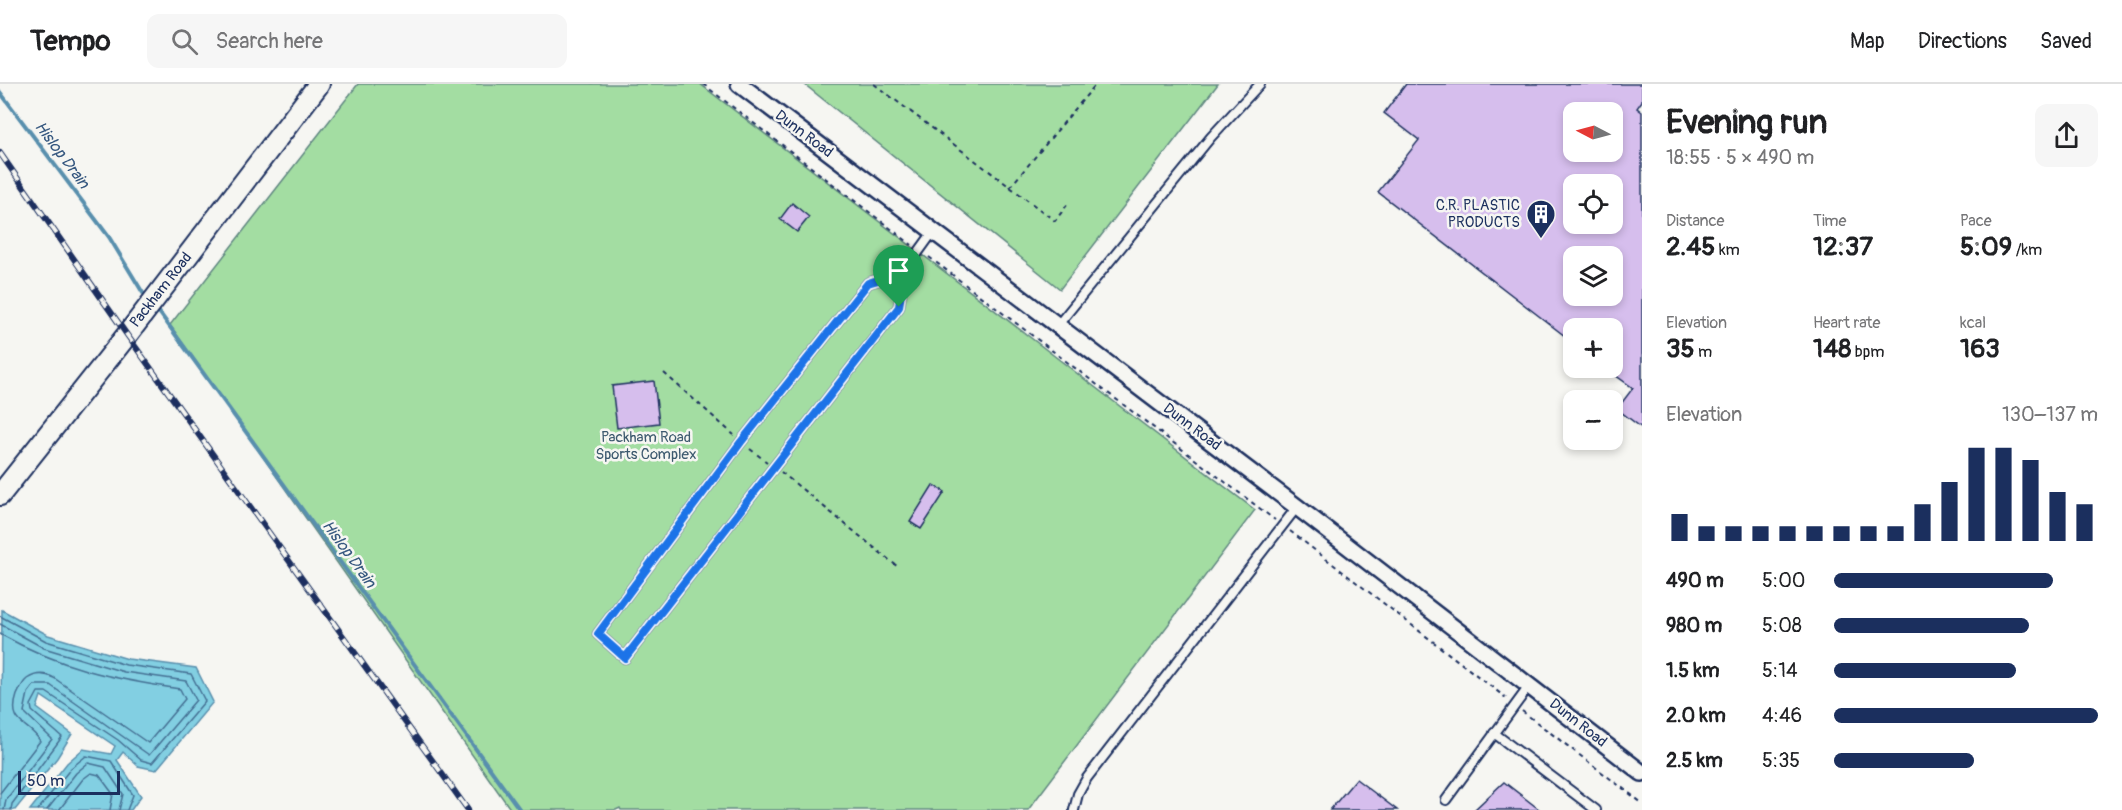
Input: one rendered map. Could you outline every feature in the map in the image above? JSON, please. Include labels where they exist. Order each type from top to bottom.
[{"type":"street","name":"Packham Road","points":[[0,495],[320,84]]},
{"type":"street","name":"Dunn Road","points":[[739,84],[1297,507],[1642,773]]},
{"type":"lane","points":[[1057,326],[1211,137],[1260,84]]},
{"type":"lane","points":[[904,272],[868,283],[741,442],[598,634],[625,658],[899,307],[904,272],[933,232]]},
{"type":"lane","points":[[1074,810],[1078,794],[1087,778],[1297,507]]},
{"type":"lane","points":[[1446,800],[1530,685]]},
{"type":"lane","points":[[1494,733],[1596,810]]},
{"type":"path","points":[[703,84],[1279,523]]},
{"type":"path","points":[[874,84],[1055,221],[1070,201]]},
{"type":"path","points":[[1010,187],[1096,84]]},
{"type":"path","points":[[1286,528],[1507,699]]},
{"type":"path","points":[[1522,710],[1642,803]]},
{"type":"green space","name":"Packham Road Sports Complex","points":[[358,84],[700,84],[1255,510],[1028,810],[621,810],[620,808],[616,810],[511,810],[170,325]]},
{"type":"green space","points":[[804,84],[1218,84],[1060,289]]},
{"type":"water","points":[[2,610],[48,635],[128,659],[196,668],[213,702],[156,770],[138,766],[123,752],[117,760],[141,796],[131,810],[30,810],[67,763],[83,749],[111,754],[115,746],[41,696],[37,708],[72,734],[57,758],[15,810],[0,810]]},
{"type":"building","name":"C.R. PLASTIC PRODUCTS","points":[[1406,84],[1642,84],[1642,101],[1637,108],[1642,112],[1642,428],[1623,414],[1623,401],[1633,388],[1619,378],[1623,378],[1623,318],[1563,318],[1563,335],[1378,192],[1419,140],[1384,113]]},
{"type":"building","points":[[792,203],[809,217],[797,232],[780,219]]},
{"type":"building","points":[[654,381],[659,423],[617,428],[612,386]]},
{"type":"building","points":[[933,485],[945,492],[921,529],[910,522]]},
{"type":"building","points":[[1356,779],[1397,810],[1330,810]]},
{"type":"building","points":[[1504,782],[1540,810],[1474,810]]},
{"type":"waterway","name":"Hislop Drain","points":[[0,92],[109,237],[143,293]]},
{"type":"waterway","name":"Hislop Drain","points":[[159,312],[520,810]]},
{"type":"railway","points":[[0,153],[127,335],[468,810]]},
{"type":"place","name":"C.R. PLASTIC PRODUCTS","points":[[1541,240]]},
{"type":"route","points":[[904,272],[899,307],[625,658],[598,634],[741,442],[868,283],[904,272]]}]
